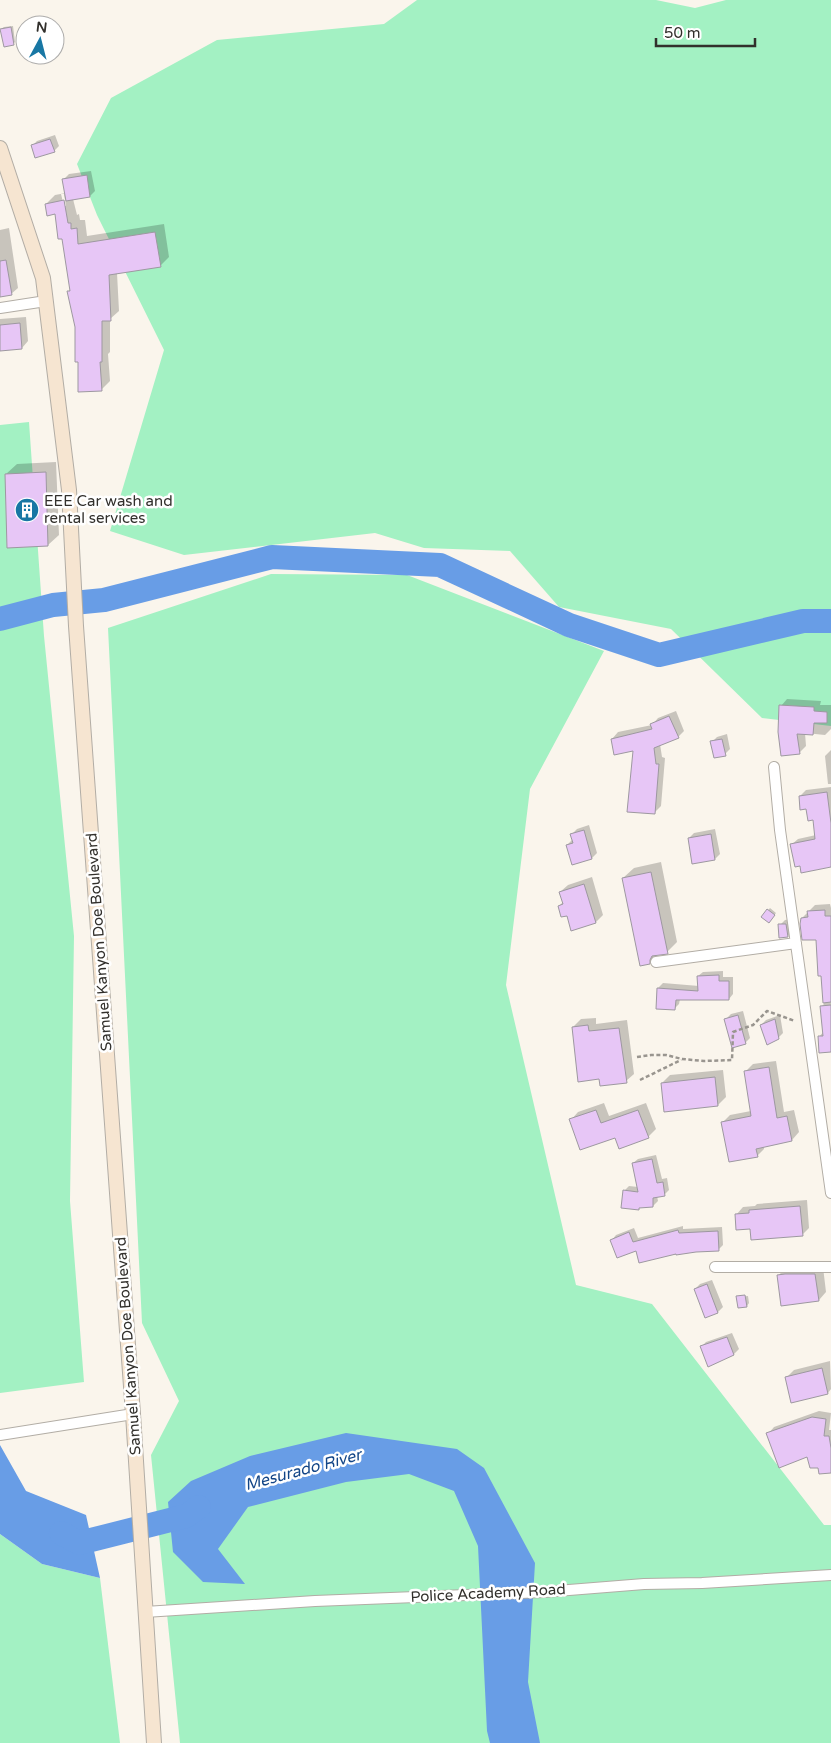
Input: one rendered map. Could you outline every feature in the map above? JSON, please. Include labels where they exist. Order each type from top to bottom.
[{"type":"street","name":"Samuel Kanyon Doe Boulevard","points":[[0,148],[43,278],[69,490],[76,626],[137,1471],[154,1743]]},
{"type":"street","points":[[0,308],[46,301]]},
{"type":"street","points":[[774,767],[780,830],[831,1193]]},
{"type":"street","points":[[656,962],[796,943]]},
{"type":"street","points":[[715,1267],[831,1267]]},
{"type":"street","points":[[0,1435],[133,1414]]},
{"type":"street","name":"Police Academy Road","points":[[145,1612],[315,1601],[544,1592],[644,1584],[702,1583],[831,1575]]},
{"type":"path","points":[[637,1057],[666,1055],[704,1061],[732,1060],[733,1032],[753,1025],[767,1011],[809,1026]]},
{"type":"path","points":[[640,1080],[682,1059]]},
{"type":"green space","points":[[417,0],[656,0],[695,8],[726,0],[831,0],[831,726],[762,718],[671,629],[559,607],[510,551],[424,548],[375,533],[184,555],[110,531],[164,350],[97,215],[77,164],[111,98],[217,40],[384,24]]},
{"type":"green space","points":[[29,422],[44,636],[74,936],[70,1201],[84,1382],[0,1393],[0,425]]},
{"type":"green space","points":[[271,574],[407,575],[604,651],[530,789],[506,985],[576,1285],[652,1304],[824,1525],[831,1525],[831,1743],[180,1743],[151,1455],[179,1401],[142,1323],[108,628]]},
{"type":"green space","points":[[0,1534],[42,1564],[100,1578],[120,1743],[0,1743]]},
{"type":"water","points":[[346,1433],[457,1449],[484,1468],[535,1563],[528,1682],[540,1743],[490,1743],[487,1731],[478,1546],[454,1491],[409,1474],[346,1482],[248,1507],[218,1549],[245,1584],[203,1582],[173,1552],[168,1502],[191,1481],[250,1456]]},
{"type":"water","points":[[0,1445],[26,1491],[86,1515],[100,1578],[42,1564],[0,1534]]},
{"type":"building","points":[[11,27],[14,45],[4,47],[0,29]]},
{"type":"building","points":[[50,139],[55,152],[35,158],[31,145]]},
{"type":"building","points":[[87,175],[90,197],[66,201],[62,179]]},
{"type":"building","points":[[64,200],[68,223],[71,223],[71,229],[77,228],[78,244],[155,232],[161,267],[109,275],[111,321],[102,321],[102,362],[100,362],[102,391],[78,392],[78,362],[75,362],[75,327],[67,291],[70,291],[62,239],[58,239],[55,214],[47,216],[45,204]]},
{"type":"building","points":[[6,260],[12,295],[0,297],[0,261]]},
{"type":"building","points":[[20,323],[22,349],[0,351],[0,325]]},
{"type":"building","name":"EEE Car wash and rental services","points":[[46,472],[48,546],[7,548],[5,474]]},
{"type":"building","points":[[779,705],[814,707],[814,711],[827,712],[827,723],[814,723],[813,735],[797,734],[800,754],[781,756],[778,732]]},
{"type":"building","points":[[669,716],[679,738],[654,748],[656,764],[659,764],[655,814],[627,812],[633,751],[614,755],[611,739],[652,729],[650,724]]},
{"type":"building","points":[[722,739],[726,756],[714,758],[710,741]]},
{"type":"building","points":[[827,792],[831,823],[831,867],[801,873],[800,866],[795,867],[790,844],[815,839],[813,820],[808,821],[806,809],[800,810],[799,796]]},
{"type":"building","points":[[584,830],[592,859],[572,865],[566,845],[573,843],[570,834]]},
{"type":"building","points":[[711,834],[715,860],[692,864],[688,838]]},
{"type":"building","points":[[651,872],[668,954],[652,956],[650,964],[640,966],[622,878]]},
{"type":"building","points":[[584,884],[596,923],[571,931],[567,916],[561,917],[558,906],[563,904],[559,892]]},
{"type":"building","points":[[767,909],[775,915],[769,923],[761,917]]},
{"type":"building","points":[[825,910],[825,916],[831,916],[831,1002],[823,1003],[821,976],[818,976],[816,940],[802,940],[800,924],[801,918],[808,917],[807,911]]},
{"type":"building","points":[[778,924],[786,924],[788,937],[779,938]]},
{"type":"building","points":[[719,975],[719,981],[729,981],[729,1000],[676,1000],[675,1010],[656,1009],[657,988],[698,991],[697,976]]},
{"type":"building","points":[[831,1005],[831,1052],[819,1053],[818,1036],[823,1036],[820,1006]]},
{"type":"building","points":[[738,1015],[746,1044],[732,1048],[724,1019]]},
{"type":"building","points":[[775,1019],[779,1039],[767,1045],[760,1025]]},
{"type":"building","points":[[588,1025],[589,1031],[619,1028],[627,1083],[600,1086],[599,1079],[578,1082],[572,1027]]},
{"type":"building","points":[[769,1067],[777,1118],[787,1116],[792,1141],[756,1149],[758,1157],[729,1162],[721,1122],[751,1116],[744,1071]]},
{"type":"building","points":[[715,1077],[718,1106],[664,1112],[661,1083]]},
{"type":"building","points":[[596,1110],[601,1123],[638,1110],[649,1138],[619,1149],[615,1138],[580,1150],[569,1119]]},
{"type":"building","points":[[652,1159],[657,1183],[663,1182],[665,1196],[653,1198],[653,1207],[639,1208],[639,1210],[621,1208],[623,1190],[638,1192],[632,1163]]},
{"type":"building","points":[[800,1206],[803,1236],[751,1240],[750,1229],[736,1230],[735,1214],[749,1213],[749,1210]]},
{"type":"building","points":[[678,1230],[679,1233],[718,1231],[719,1251],[676,1254],[639,1263],[636,1251],[617,1258],[610,1240],[629,1232],[633,1242]]},
{"type":"building","points":[[815,1274],[819,1301],[781,1306],[777,1275]]},
{"type":"building","points":[[707,1284],[718,1313],[705,1318],[694,1289]]},
{"type":"building","points":[[745,1295],[747,1307],[738,1308],[736,1296]]},
{"type":"building","points":[[727,1337],[734,1355],[708,1367],[700,1346]]},
{"type":"building","points":[[822,1368],[828,1394],[791,1403],[785,1377]]},
{"type":"building","points":[[812,1417],[826,1419],[824,1436],[829,1436],[831,1473],[819,1474],[818,1468],[810,1468],[807,1457],[779,1468],[766,1433]]},
{"type":"waterway","points":[[0,619],[53,605],[104,600],[272,557],[440,565],[569,625],[659,655],[803,621],[831,621]]},
{"type":"waterway","name":"Mesurado River","points":[[61,1533],[79,1543],[186,1516],[199,1507]]},
{"type":"place","name":"EEE Car wash and rental services","points":[[27,510]]}]
